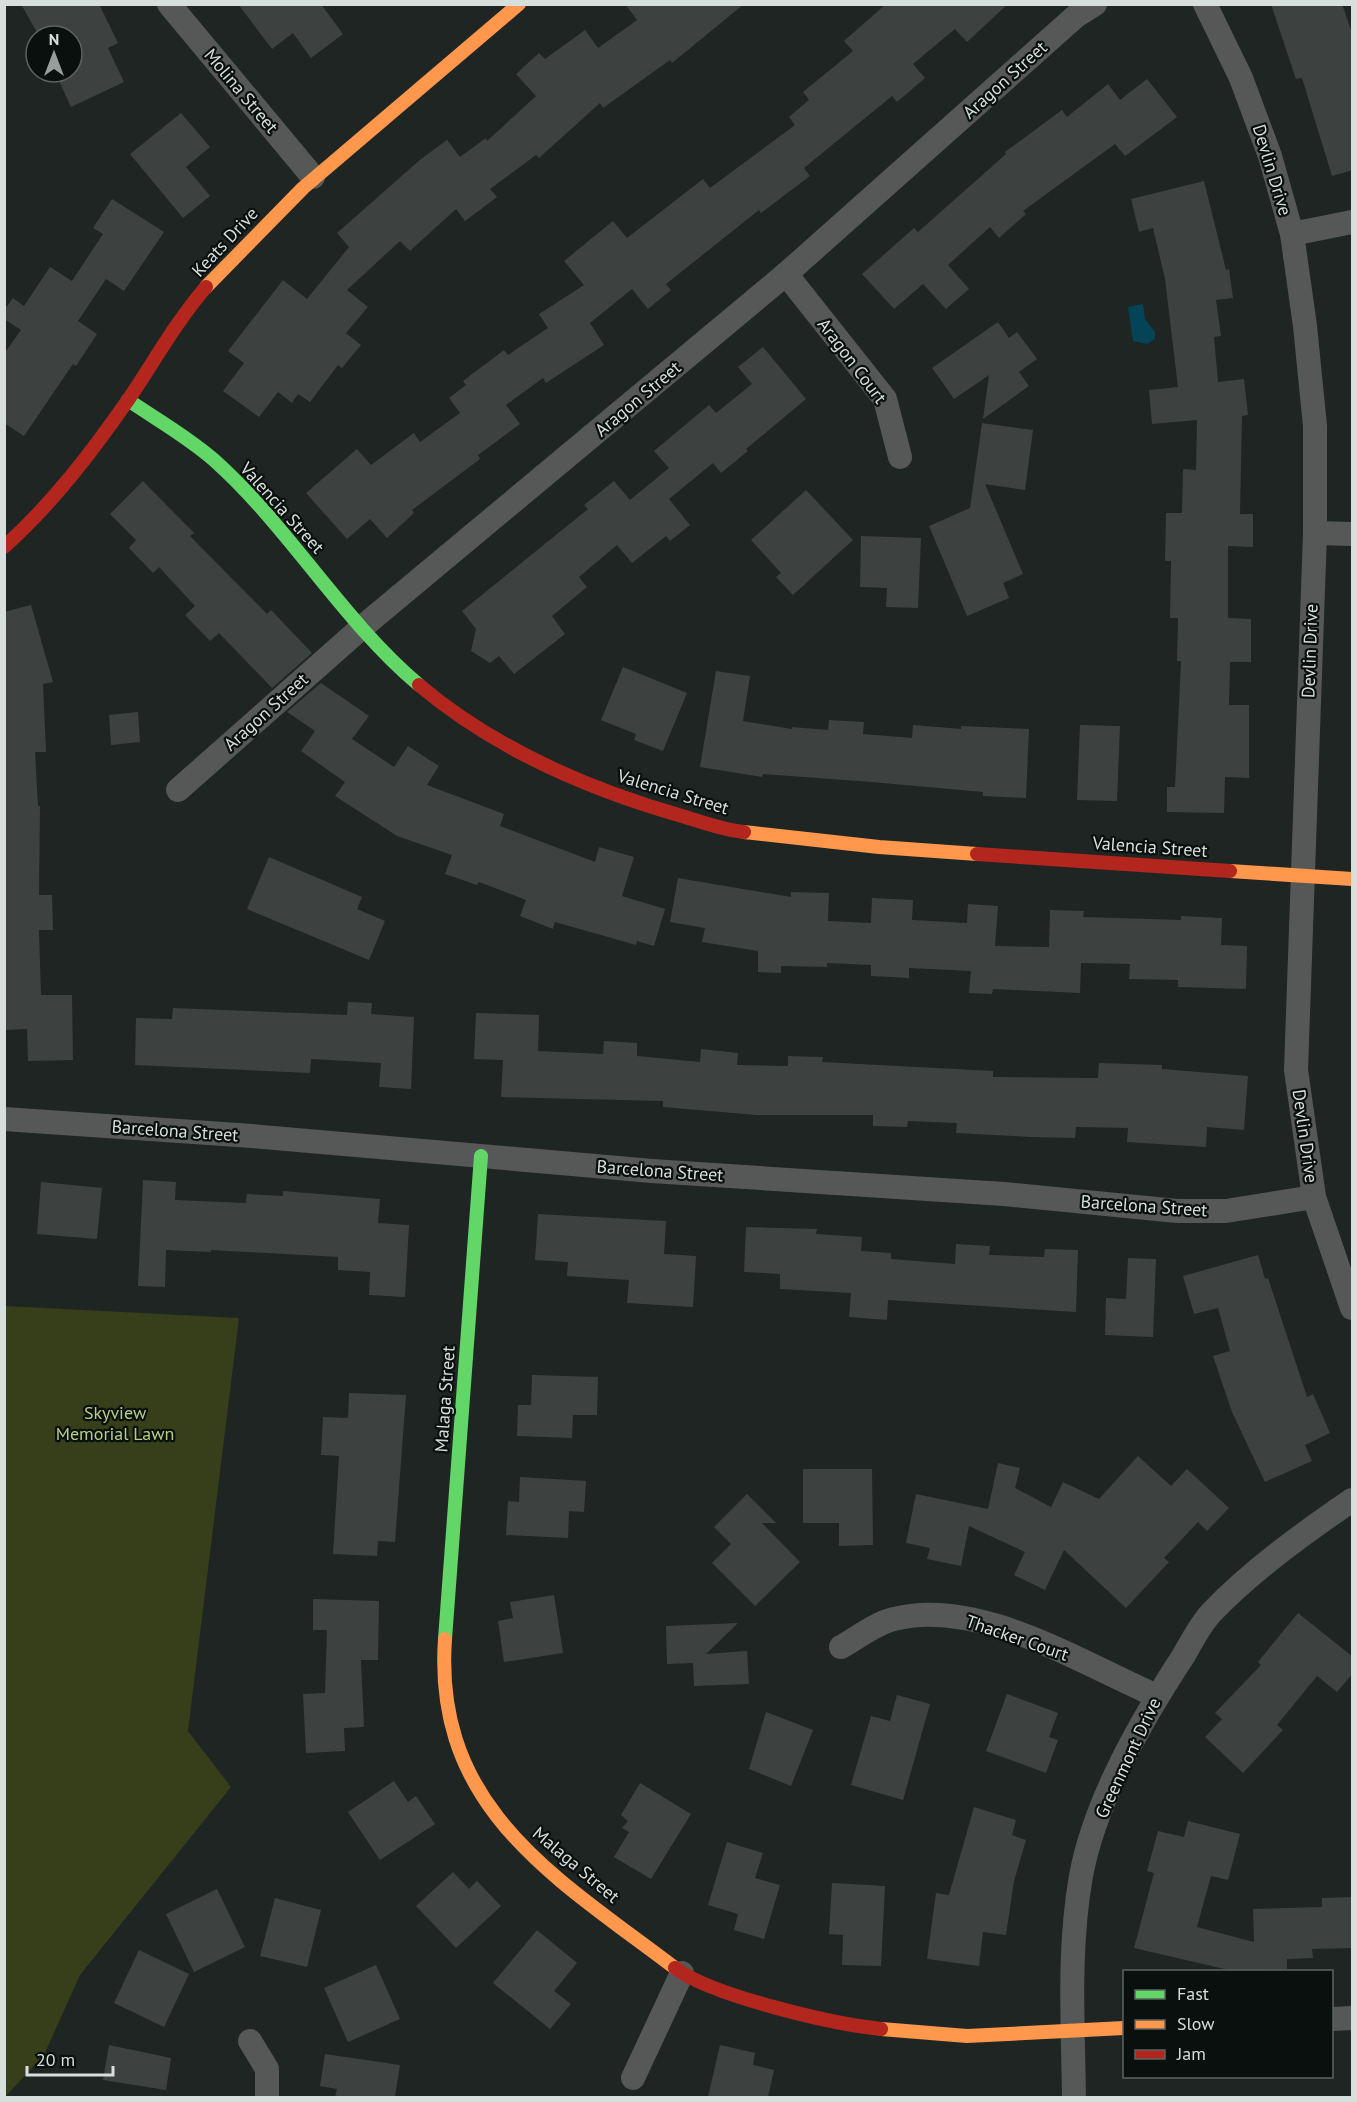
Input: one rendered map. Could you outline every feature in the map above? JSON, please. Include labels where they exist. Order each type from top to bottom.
[{"type":"street","name":"Molina Street","points":[[169,4],[313,177]]},
{"type":"street","name":"Keats Drive","points":[[4,547],[60,490],[128,400],[184,312],[241,249],[313,177],[519,4]]},
{"type":"street","name":"Aragon Street","points":[[178,790],[360,629],[612,422],[786,274],[1076,16],[1095,4]]},
{"type":"street","name":"Devlin Drive","points":[[1205,4],[1241,78],[1270,156],[1292,234],[1305,326],[1314,426],[1314,533],[1296,1070],[1314,1197],[1353,1308]]},
{"type":"street","points":[[1292,234],[1353,222]]},
{"type":"street","name":"Aragon Court","points":[[786,274],[885,399],[900,457]]},
{"type":"street","name":"Valencia Street","points":[[128,400],[213,459],[270,518],[360,629],[393,663],[432,696],[495,740],[566,776],[654,808],[726,828],[879,847],[1353,879]]},
{"type":"street","points":[[1314,533],[1353,534]]},
{"type":"street","name":"Barcelona Street","points":[[4,1119],[252,1136],[652,1172],[1004,1194],[1178,1211],[1226,1211],[1314,1197]]},
{"type":"street","name":"Malaga Street","points":[[481,1156],[443,1668],[446,1708],[458,1749],[480,1794],[508,1831],[547,1869],[682,1973],[727,1992],[802,2014],[875,2028],[967,2036],[1123,2028]]},
{"type":"street","name":"Greenmont Drive","points":[[1074,2097],[1072,1951],[1081,1874],[1100,1812],[1157,1696],[1210,1614],[1294,1540],[1353,1500]]},
{"type":"street","name":"Thacker Court","points":[[841,1647],[892,1619],[928,1613],[979,1622],[1052,1647],[1157,1696]]},
{"type":"street","points":[[633,2078],[682,1973]]},
{"type":"street","points":[[1333,2019],[1353,2018]]},
{"type":"street","points":[[250,2041],[267,2069],[267,2097]]},
{"type":"green space","name":"Skyview Memorial Lawn","points":[[5,1306],[239,1318],[188,1731],[231,1787],[80,1975],[44,2055],[5,2097]]},
{"type":"water","points":[[1143,304],[1145,319],[1155,332],[1155,339],[1147,344],[1133,341],[1128,307]]},
{"type":"building","points":[[21,4],[99,4],[118,43],[108,48],[124,82],[71,107],[60,84],[84,84],[84,24],[32,24]]},
{"type":"building","points":[[238,4],[321,4],[343,34],[311,58],[293,33],[272,49]]},
{"type":"building","points":[[625,4],[744,4],[672,63],[670,60],[603,108],[600,103],[539,158],[536,155],[490,189],[497,197],[465,221],[456,209],[410,251],[400,241],[347,290],[368,307],[346,333],[361,345],[342,368],[338,365],[310,402],[298,394],[292,403],[278,392],[259,417],[223,391],[244,363],[228,351],[283,280],[307,299],[349,247],[337,233],[421,159],[447,140],[460,157],[486,138],[487,141],[536,96],[516,74],[539,53],[545,59],[585,30],[598,48],[637,20]]},
{"type":"building","points":[[886,4],[1008,4],[967,42],[955,29],[913,64],[925,78],[897,102],[892,96],[804,168],[810,176],[761,213],[759,210],[666,284],[671,290],[648,309],[632,289],[590,323],[604,345],[546,383],[543,378],[506,405],[520,424],[478,455],[480,459],[412,510],[414,513],[387,538],[370,519],[347,539],[306,493],[357,449],[371,465],[414,433],[420,442],[460,413],[449,398],[466,385],[463,381],[504,350],[508,355],[548,328],[539,314],[584,285],[564,261],[613,221],[627,238],[703,179],[710,188],[795,125],[789,117],[809,100],[803,92],[853,51],[844,41]]},
{"type":"building","points":[[1271,4],[1342,4],[1353,36],[1353,170],[1332,176],[1302,78],[1296,79]]},
{"type":"building","points":[[1147,79],[1177,117],[1125,156],[1115,144],[1023,211],[1026,214],[999,238],[990,227],[948,265],[969,289],[946,309],[923,284],[894,309],[862,274],[914,228],[918,232],[1006,154],[1005,152],[1062,110],[1067,117],[1108,84],[1120,100]]},
{"type":"building","points":[[181,113],[210,147],[186,167],[210,196],[183,218],[130,154]]},
{"type":"building","points":[[1204,181],[1226,270],[1229,269],[1233,298],[1216,300],[1221,336],[1214,337],[1218,382],[1244,379],[1248,415],[1242,416],[1240,514],[1253,514],[1253,547],[1228,546],[1228,618],[1251,619],[1251,662],[1230,662],[1229,705],[1249,705],[1249,778],[1225,777],[1224,813],[1167,812],[1167,787],[1175,787],[1181,661],[1177,661],[1178,618],[1170,618],[1171,561],[1165,561],[1166,513],[1182,513],[1183,469],[1196,470],[1197,420],[1152,424],[1149,390],[1178,387],[1165,279],[1153,228],[1139,232],[1131,199]]},
{"type":"building","points":[[112,199],[164,232],[124,291],[106,279],[78,321],[97,334],[76,366],[73,364],[24,436],[4,423],[4,354],[21,330],[4,319],[4,310],[13,298],[24,306],[50,267],[72,281],[103,234],[93,228]]},
{"type":"building","points":[[998,322],[1009,338],[1017,332],[1037,359],[1019,372],[1029,386],[983,419],[989,375],[954,399],[932,368]]},
{"type":"building","points":[[763,347],[806,399],[721,473],[713,463],[669,499],[690,525],[670,541],[666,536],[632,563],[617,545],[579,577],[587,587],[552,616],[565,634],[514,674],[499,656],[490,663],[471,651],[476,629],[462,611],[588,509],[584,505],[614,481],[630,500],[669,468],[654,451],[709,405],[716,413],[752,384],[738,367]]},
{"type":"building","points":[[982,423],[1033,430],[1025,490],[985,484],[1023,574],[1003,583],[1009,598],[967,616],[929,526],[970,508]]},
{"type":"building","points":[[143,481],[194,533],[190,536],[267,614],[271,610],[312,653],[272,688],[219,633],[210,641],[185,615],[195,606],[159,567],[153,573],[129,548],[136,540],[110,514]]},
{"type":"building","points":[[806,490],[853,540],[793,595],[776,577],[781,573],[751,540]]},
{"type":"building","points":[[861,536],[921,538],[918,608],[886,607],[887,588],[860,587]]},
{"type":"building","points":[[31,605],[53,682],[43,684],[46,752],[35,752],[38,806],[40,806],[39,895],[52,895],[53,930],[39,930],[41,995],[72,995],[73,1060],[28,1061],[27,1029],[4,1030],[4,612]]},
{"type":"building","points":[[623,667],[687,693],[663,751],[634,740],[636,734],[601,720]]},
{"type":"building","points":[[716,671],[750,676],[743,721],[792,729],[792,727],[828,730],[829,720],[864,722],[863,734],[912,738],[913,725],[961,729],[961,726],[1029,729],[1026,798],[983,796],[983,792],[872,782],[763,774],[762,777],[700,767]]},
{"type":"building","points":[[321,683],[369,716],[352,739],[394,767],[408,746],[439,766],[427,785],[504,814],[500,826],[595,862],[599,847],[634,857],[622,896],[665,909],[654,946],[637,941],[636,945],[555,922],[553,929],[520,916],[526,900],[479,882],[477,885],[445,874],[452,855],[397,836],[335,796],[345,782],[301,751],[315,731],[287,712]]},
{"type":"building","points":[[138,712],[140,742],[111,745],[109,715]]},
{"type":"building","points":[[1080,725],[1120,726],[1117,801],[1077,800]]},
{"type":"building","points":[[269,857],[362,897],[357,909],[385,921],[369,960],[247,909]]},
{"type":"building","points":[[678,878],[791,897],[791,892],[829,893],[828,921],[871,923],[872,898],[913,900],[912,920],[967,923],[968,904],[998,906],[995,946],[1049,947],[1050,910],[1084,911],[1083,917],[1181,920],[1181,916],[1222,918],[1221,945],[1247,946],[1246,989],[1178,987],[1178,980],[1129,979],[1130,964],[1081,963],[1080,993],[993,989],[992,994],[969,993],[971,971],[909,968],[909,978],[871,976],[871,965],[827,963],[827,967],[781,966],[781,973],[758,972],[758,951],[702,942],[705,928],[670,922]]},
{"type":"building","points":[[348,1002],[372,1003],[371,1014],[414,1017],[411,1089],[379,1087],[381,1063],[311,1059],[310,1073],[135,1065],[136,1018],[172,1019],[173,1008],[347,1015]]},
{"type":"building","points":[[476,1013],[539,1015],[538,1051],[603,1054],[604,1041],[637,1043],[637,1056],[700,1062],[701,1049],[738,1053],[737,1065],[788,1066],[788,1056],[823,1057],[822,1062],[993,1071],[993,1077],[1098,1078],[1099,1063],[1162,1065],[1162,1069],[1248,1076],[1244,1130],[1207,1127],[1206,1147],[1127,1142],[1128,1128],[1076,1127],[1075,1138],[1032,1137],[956,1133],[957,1123],[908,1121],[907,1127],[873,1126],[873,1115],[756,1115],[663,1107],[663,1101],[501,1097],[503,1060],[474,1059]]},
{"type":"building","points":[[143,1180],[176,1182],[175,1200],[246,1203],[247,1194],[283,1196],[283,1191],[380,1199],[378,1223],[409,1225],[405,1297],[369,1295],[370,1272],[338,1270],[338,1257],[211,1250],[211,1252],[166,1250],[165,1287],[138,1286]]},
{"type":"building","points":[[41,1182],[102,1188],[97,1239],[37,1234]]},
{"type":"building","points":[[538,1214],[666,1221],[664,1254],[696,1256],[693,1307],[627,1303],[629,1280],[567,1276],[568,1262],[535,1260]]},
{"type":"building","points":[[746,1227],[817,1229],[816,1234],[862,1237],[861,1251],[891,1253],[891,1259],[955,1264],[956,1244],[990,1246],[989,1255],[1044,1257],[1045,1249],[1078,1250],[1076,1312],[888,1300],[887,1320],[849,1317],[851,1293],[780,1289],[780,1274],[744,1272]]},
{"type":"building","points":[[1258,1255],[1265,1279],[1268,1278],[1307,1397],[1313,1394],[1330,1433],[1305,1445],[1312,1461],[1265,1482],[1232,1412],[1213,1356],[1230,1351],[1218,1308],[1194,1314],[1183,1276]]},
{"type":"building","points":[[1128,1258],[1156,1259],[1153,1337],[1105,1335],[1106,1298],[1126,1299]]},
{"type":"building","points":[[532,1375],[598,1377],[597,1415],[573,1415],[572,1438],[517,1436],[518,1405],[531,1405]]},
{"type":"building","points":[[349,1393],[406,1395],[395,1542],[378,1541],[377,1556],[333,1554],[339,1456],[321,1455],[323,1417],[348,1418]]},
{"type":"building","points":[[1138,1456],[1171,1486],[1187,1469],[1229,1508],[1207,1531],[1198,1522],[1164,1558],[1169,1562],[1126,1608],[1064,1550],[1045,1590],[1014,1575],[1025,1552],[969,1526],[961,1566],[927,1559],[930,1548],[906,1543],[916,1494],[988,1509],[998,1463],[1020,1468],[1015,1488],[1051,1507],[1063,1482],[1099,1499]]},
{"type":"building","points":[[803,1469],[872,1469],[873,1545],[839,1546],[839,1523],[803,1523]]},
{"type":"building","points":[[520,1477],[586,1481],[584,1512],[569,1511],[568,1538],[506,1535],[508,1501],[519,1502]]},
{"type":"building","points":[[747,1494],[776,1523],[762,1523],[800,1562],[755,1606],[712,1563],[731,1544],[714,1527]]},
{"type":"building","points":[[554,1595],[563,1653],[504,1662],[498,1621],[513,1618],[510,1602]]},
{"type":"building","points":[[313,1599],[379,1601],[378,1660],[361,1660],[364,1727],[344,1728],[345,1751],[306,1753],[303,1694],[325,1693],[327,1630],[313,1630]]},
{"type":"building","points":[[1298,1613],[1353,1657],[1353,1673],[1337,1692],[1317,1676],[1277,1725],[1283,1730],[1243,1773],[1205,1737],[1222,1719],[1215,1713],[1261,1665],[1258,1662]]},
{"type":"building","points":[[738,1623],[706,1654],[747,1651],[749,1684],[694,1686],[693,1663],[667,1664],[666,1626]]},
{"type":"building","points":[[1007,1694],[1058,1713],[1049,1737],[1058,1740],[1046,1773],[986,1751]]},
{"type":"building","points":[[897,1695],[930,1704],[903,1800],[851,1785],[871,1716],[890,1721]]},
{"type":"building","points":[[766,1712],[813,1730],[791,1786],[749,1769]]},
{"type":"building","points":[[394,1781],[408,1802],[416,1796],[435,1824],[380,1860],[348,1812]]},
{"type":"building","points":[[640,1783],[691,1814],[651,1879],[614,1857],[629,1832],[622,1828],[628,1821],[621,1815]]},
{"type":"building","points":[[974,1807],[1016,1820],[1012,1835],[1026,1840],[1014,1881],[1006,1935],[983,1932],[979,1966],[927,1959],[936,1893],[949,1895]]},
{"type":"building","points":[[1188,1821],[1240,1834],[1228,1880],[1211,1876],[1197,1927],[1254,1942],[1253,1909],[1322,1907],[1322,1898],[1353,1897],[1353,1948],[1312,1949],[1313,1958],[1287,1959],[1287,1969],[1229,1970],[1134,1948],[1154,1873],[1147,1871],[1158,1831],[1184,1837]]},
{"type":"building","points":[[727,1842],[763,1853],[755,1878],[780,1885],[764,1939],[734,1930],[738,1914],[708,1905]]},
{"type":"building","points":[[453,1872],[469,1889],[477,1881],[501,1906],[456,1948],[416,1906]]},
{"type":"building","points":[[832,1883],[885,1886],[881,1966],[842,1965],[843,1935],[829,1934]]},
{"type":"building","points":[[217,1889],[245,1947],[194,1972],[166,1914]]},
{"type":"building","points":[[275,1898],[321,1910],[307,1967],[260,1956]]},
{"type":"building","points":[[537,1930],[577,1963],[554,1991],[571,2004],[550,2029],[493,1983]]},
{"type":"building","points":[[139,1950],[189,1974],[164,2027],[114,2003]]},
{"type":"building","points":[[376,1965],[400,2019],[348,2042],[324,1988]]},
{"type":"building","points":[[109,2045],[171,2058],[166,2090],[103,2080]]},
{"type":"building","points":[[720,2045],[755,2053],[753,2065],[774,2070],[768,2097],[708,2097]]},
{"type":"building","points":[[325,2054],[400,2065],[395,2097],[335,2097],[337,2089],[320,2086]]},
{"type":"traffic: fast","points":[[128,400],[194,444],[241,486],[365,632],[419,685]]},
{"type":"traffic: fast","points":[[445,1639],[481,1156]]},
{"type":"traffic: slow","points":[[206,287],[303,188],[519,4]]},
{"type":"traffic: slow","points":[[744,832],[879,847],[977,854]]},
{"type":"traffic: slow","points":[[1230,871],[1352,879]]},
{"type":"traffic: slow","points":[[445,1639],[447,1698],[459,1749],[481,1794],[511,1834],[547,1869],[588,1903],[675,1968]]},
{"type":"traffic: slow","points":[[881,2029],[967,2036],[1123,2028]]},
{"type":"traffic: jam","points":[[4,547],[55,496],[85,458],[128,400],[184,314],[206,287]]},
{"type":"traffic: jam","points":[[419,685],[479,729],[577,780],[713,826],[744,832]]},
{"type":"traffic: jam","points":[[977,854],[1230,871]]},
{"type":"traffic: jam","points":[[675,1968],[716,1989],[774,2007],[881,2029]]}]
